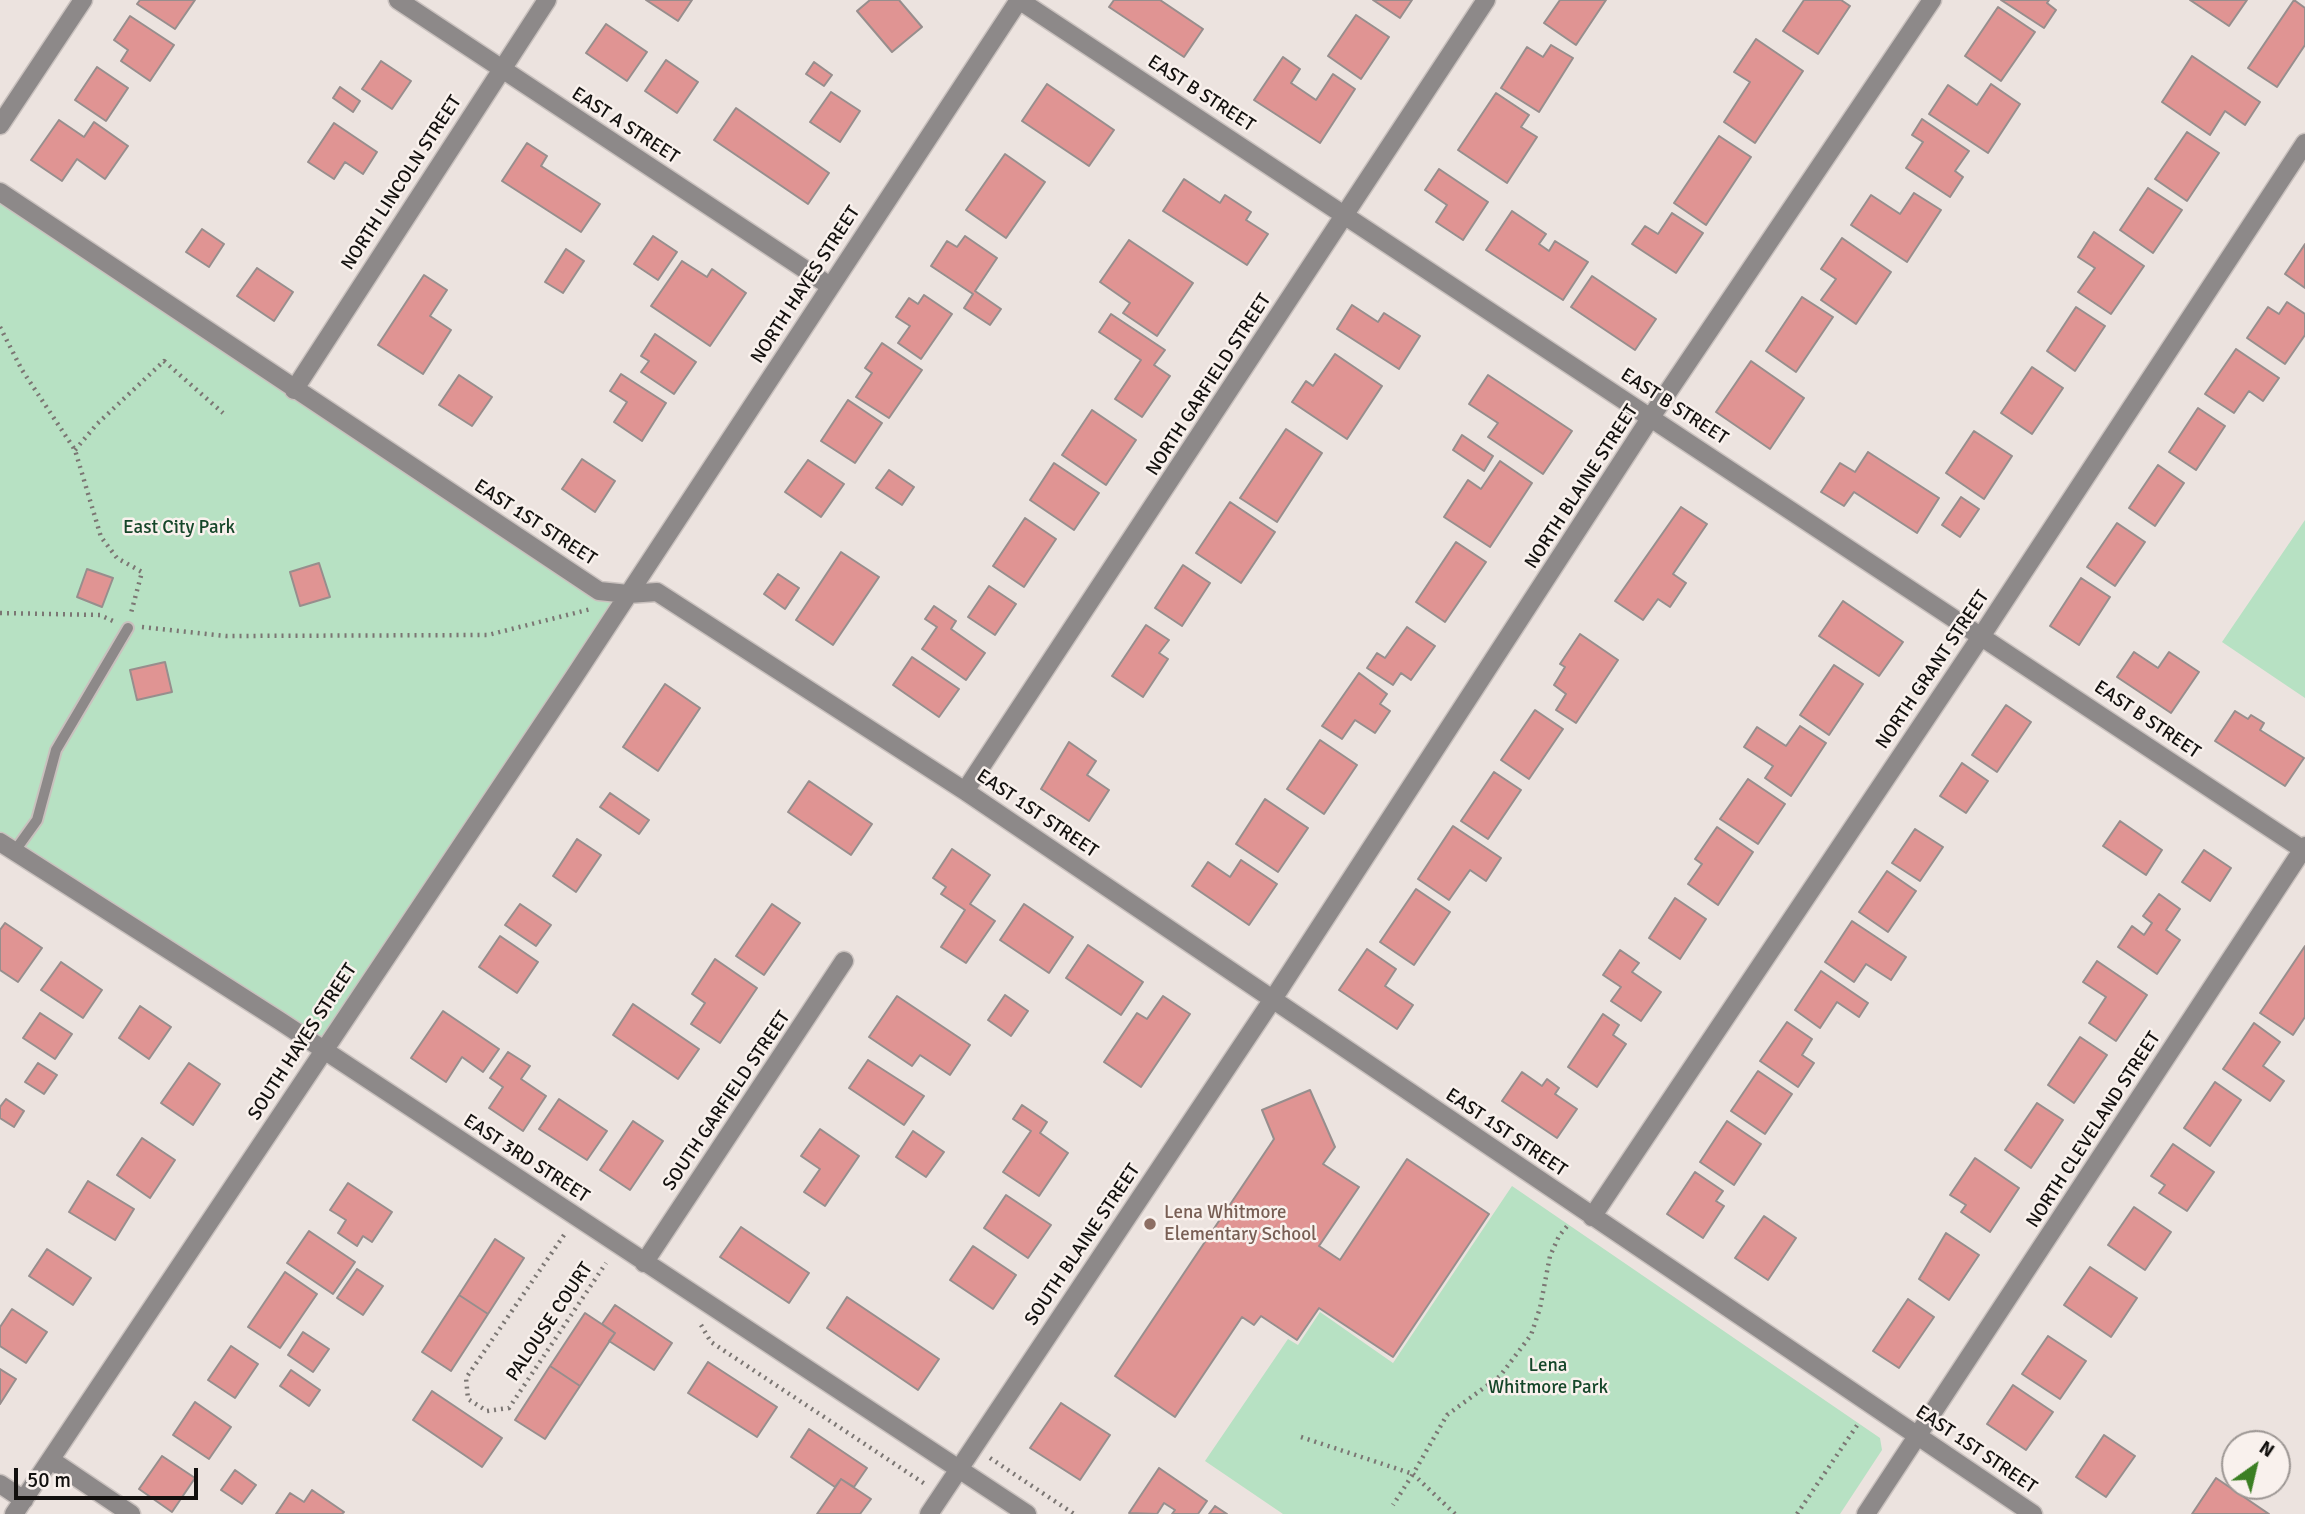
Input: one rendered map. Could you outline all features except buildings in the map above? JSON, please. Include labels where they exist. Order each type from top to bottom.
[{"type":"street","points":[[0,125],[83,0]]},
{"type":"street","name":"EAST A STREET","points":[[398,0],[830,286]]},
{"type":"street","name":"NORTH LINCOLN STREET","points":[[294,390],[500,68],[547,0]]},
{"type":"street","name":"EAST B STREET","points":[[1019,0],[2304,849]]},
{"type":"street","name":"NORTH HAYES STREET","points":[[628,594],[1019,0]]},
{"type":"street","name":"NORTH GARFIELD STREET","points":[[965,791],[1095,598],[1486,0]]},
{"type":"street","name":"NORTH BLAINE STREET","points":[[1273,999],[1651,417],[1932,0]]},
{"type":"street","name":"NORTH GRANT STREET","points":[[1592,1217],[1982,635],[2305,143]]},
{"type":"street","name":"EAST 1ST STREET","points":[[0,192],[599,591],[628,594],[657,592],[965,791],[2033,1514]]},
{"type":"street","name":"SOUTH HAYES STREET","points":[[19,1507],[628,594]]},
{"type":"street","name":"EAST 3RD STREET","points":[[7,847],[324,1051],[1027,1514]]},
{"type":"street","name":"NORTH CLEVELAND STREET","points":[[1866,1514],[2304,849]]},
{"type":"street","name":"SOUTH GARFIELD STREET","points":[[645,1263],[844,961]]},
{"type":"street","name":"SOUTH BLAINE STREET","points":[[929,1514],[1273,999]]},
{"type":"street","points":[[51,1460],[131,1514]]},
{"type":"street","points":[[0,1484],[19,1507]]},
{"type":"lane","points":[[7,847],[37,820],[56,750],[128,628]]},
{"type":"path","points":[[0,327],[22,370],[75,450],[101,537],[117,558],[142,572],[128,628]]},
{"type":"path","points":[[75,450],[97,424],[164,361],[223,413]]},
{"type":"path","points":[[0,613],[100,615],[128,628],[226,636],[488,635],[594,608]]},
{"type":"path","points":[[1394,1506],[1447,1415],[1500,1376],[1531,1335],[1540,1308],[1550,1256],[1559,1236],[1567,1224],[1578,1232]]},
{"type":"path","points":[[552,1228],[574,1242]]},
{"type":"path","name":"PALOUSE COURT","points":[[564,1235],[466,1378],[468,1399],[487,1411],[509,1408],[606,1263]]},
{"type":"path","points":[[596,1256],[617,1269]]},
{"type":"path","points":[[690,1317],[701,1324],[711,1342],[926,1482]]},
{"type":"path","points":[[1797,1514],[1858,1424],[1847,1416]]},
{"type":"path","points":[[1301,1437],[1413,1474],[1455,1514]]},
{"type":"path","points":[[974,1448],[1073,1514]]},
{"type":"green space","name":"East City Park","points":[[0,192],[599,591],[628,594],[324,1051],[0,842]]},
{"type":"green space","points":[[2305,520],[2305,698],[2222,642]]},
{"type":"green space","name":"Lena Whitmore Park","points":[[1512,1186],[1880,1438],[1882,1450],[1840,1514],[1283,1514],[1205,1461],[1288,1339],[1298,1345],[1320,1312],[1393,1363]]},
{"type":"place","name":"Lena Whitmore Elementary School","points":[[1150,1224]]}]
